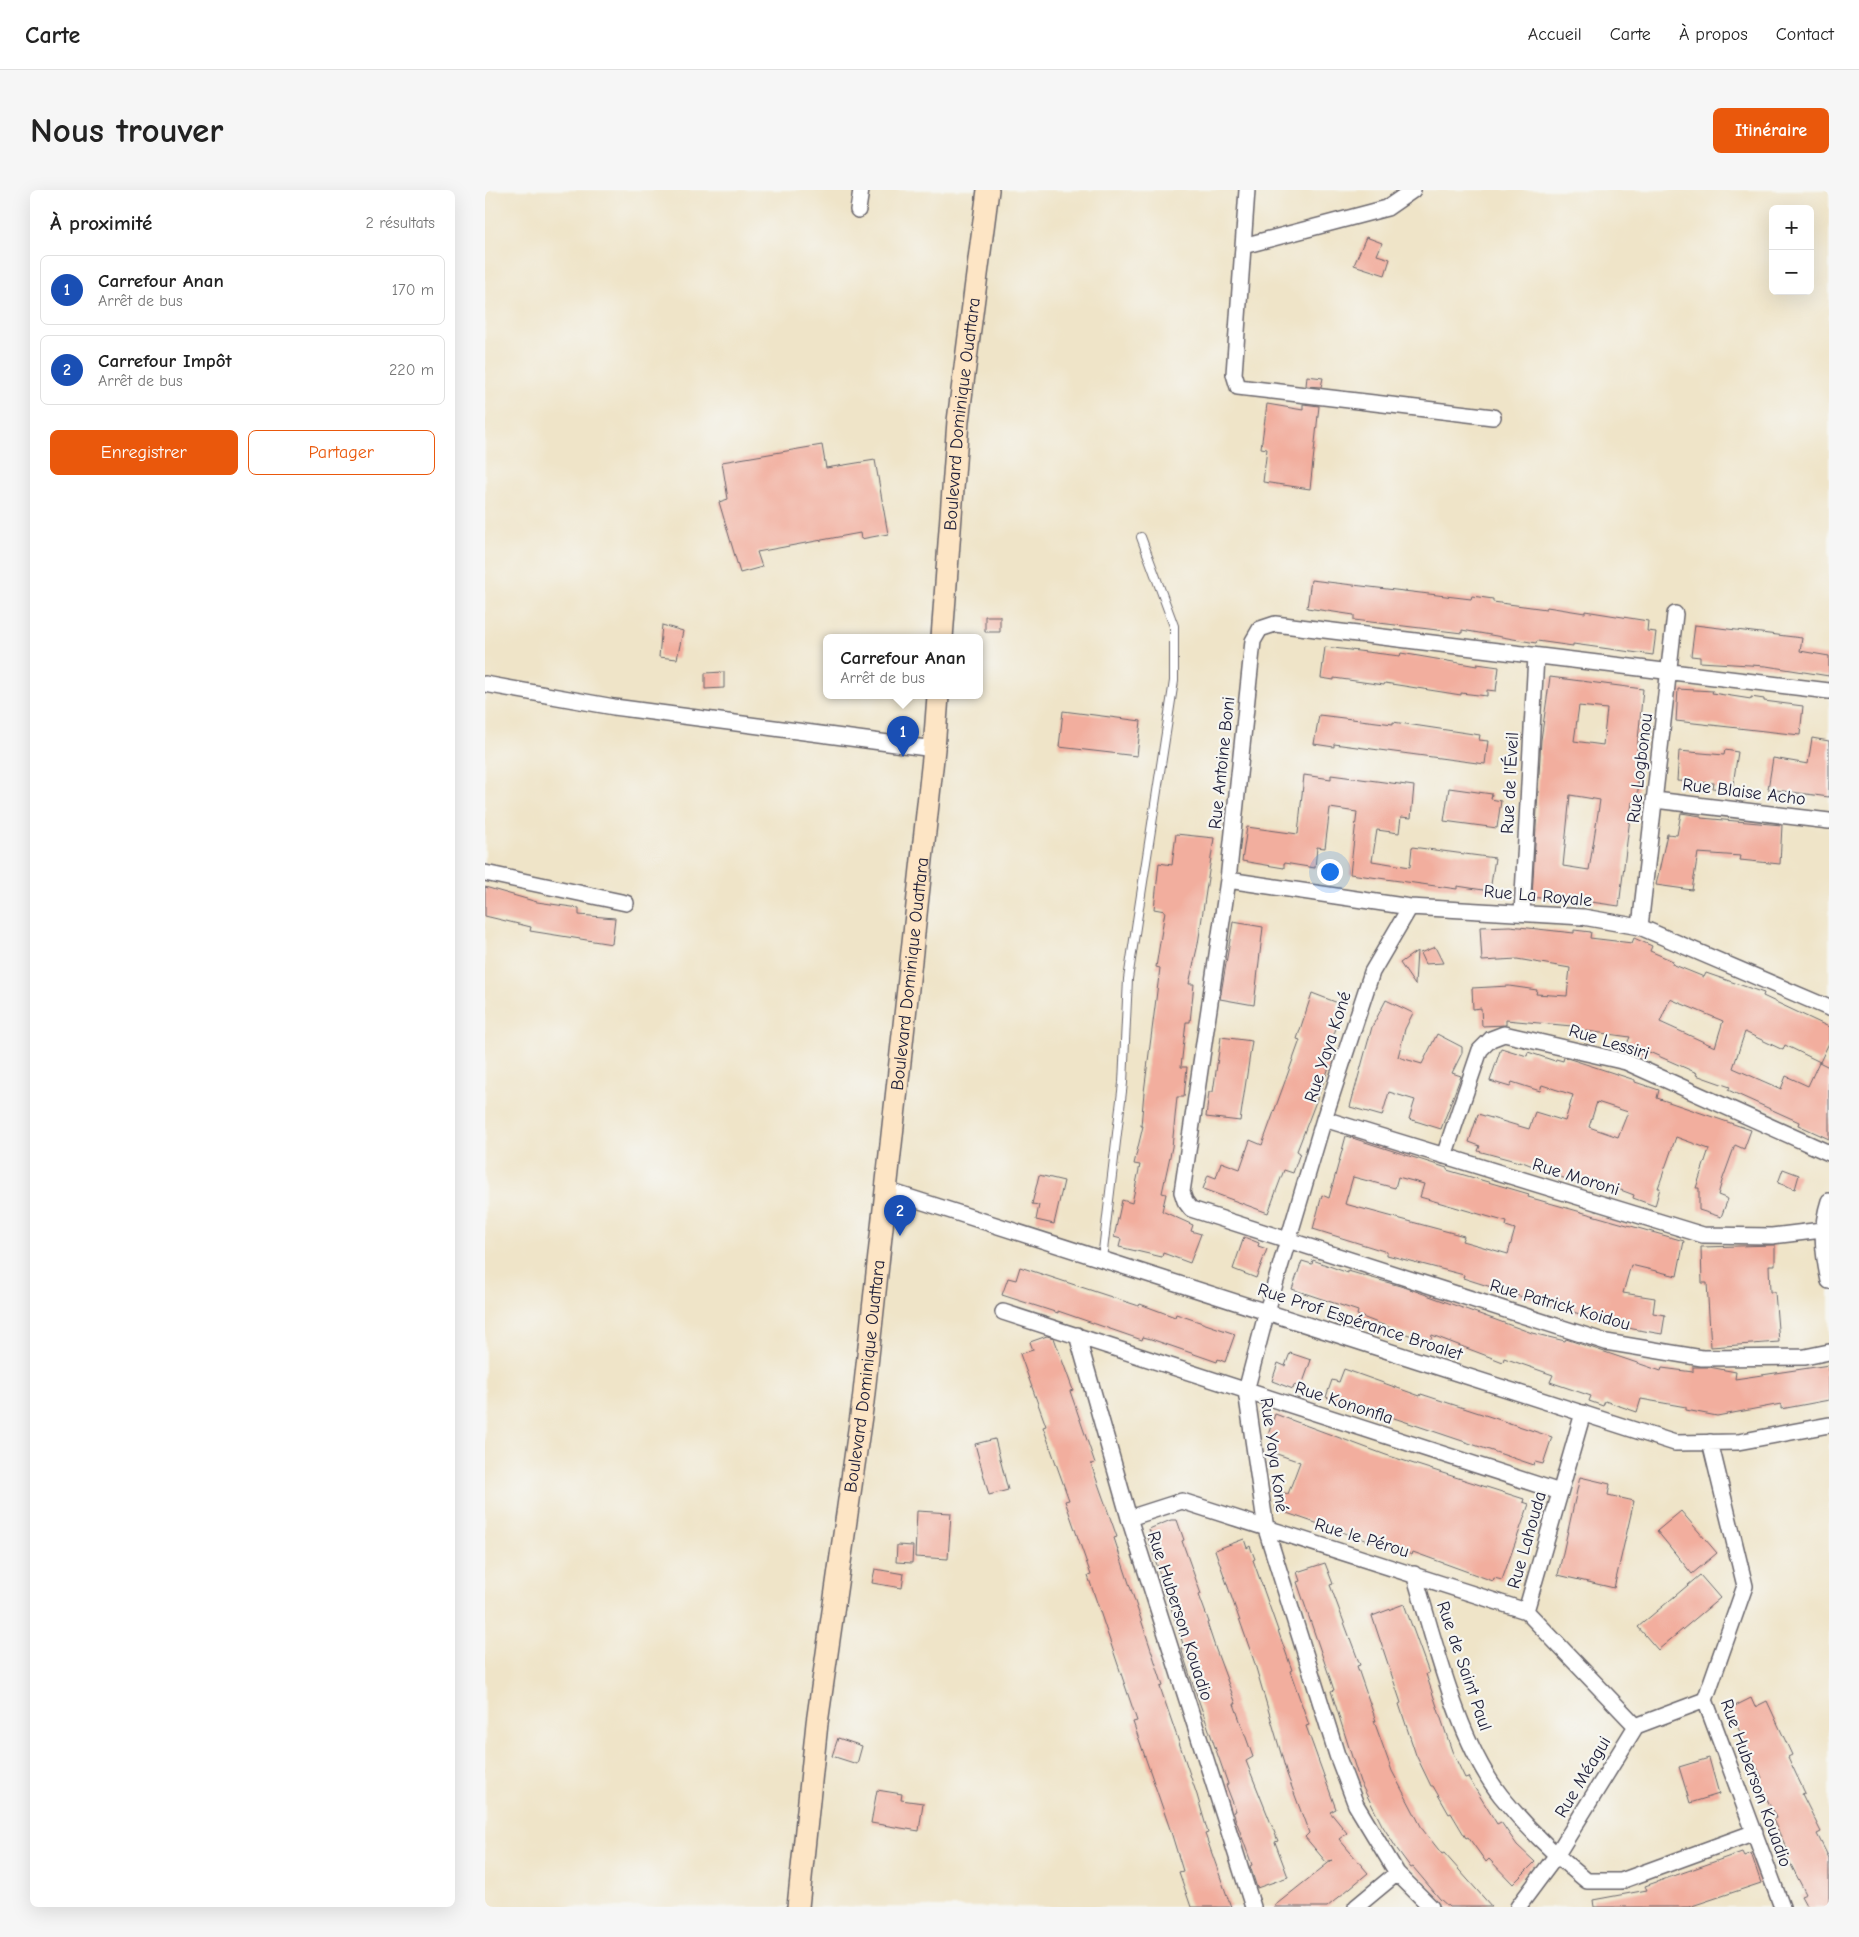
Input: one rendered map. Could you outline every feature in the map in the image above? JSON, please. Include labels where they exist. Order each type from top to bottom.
[{"type":"street","points":[[858,210],[861,190]]},
{"type":"street","name":"Boulevard Dominique Ouattara","points":[[943,634],[958,420],[988,190]]},
{"type":"street","points":[[1247,190],[1234,374],[1238,387],[1493,417]]},
{"type":"street","points":[[1243,246],[1387,208],[1413,190]]},
{"type":"street","name":"Rue Logbonou","points":[[1640,927],[1675,614]]},
{"type":"street","name":"Rue Antoine Boni","points":[[1289,1240],[1191,1209],[1185,1201],[1182,1192],[1228,880],[1253,641],[1260,629],[1275,624],[1829,691]]},
{"type":"street","name":"Rue de l'Éveil","points":[[1522,912],[1536,656]]},
{"type":"street","points":[[485,684],[614,707],[934,749]]},
{"type":"street","name":"Boulevard Dominique Ouattara","points":[[799,1907],[817,1723],[863,1402],[934,749],[938,699]]},
{"type":"street","name":"Rue Blaise Acho","points":[[1655,800],[1829,821]]},
{"type":"street","points":[[485,873],[626,903]]},
{"type":"street","name":"Rue La Royale","points":[[1228,880],[1410,907],[1583,917],[1640,927],[1829,1008]]},
{"type":"street","name":"Rue Yaya Koné","points":[[1410,907],[1372,972],[1324,1119],[1267,1311],[1246,1391],[1266,1528],[1343,1772],[1356,1805],[1397,1873],[1431,1907]]},
{"type":"street","name":"Rue Lessiri","points":[[1444,1156],[1480,1050],[1491,1040],[1504,1034],[1626,1062],[1829,1153]]},
{"type":"street","name":"Rue Moroni","points":[[1324,1119],[1703,1235],[1772,1236],[1822,1230]]},
{"type":"street","name":"Rue Prof Espérance Broalet","points":[[886,1190],[1675,1443],[1737,1442],[1829,1425]]},
{"type":"street","points":[[1829,1201],[1822,1230],[1823,1254],[1829,1281]]},
{"type":"street","name":"Rue Patrick Koidou","points":[[1289,1240],[1606,1342],[1702,1358],[1805,1357],[1829,1352]]},
{"type":"street","name":"Rue Kononfla","points":[[1003,1312],[1560,1492]]},
{"type":"street","name":"Rue Huberson Kouadio","points":[[1077,1335],[1129,1518],[1253,1907]]},
{"type":"street","name":"Rue Lahouda","points":[[1583,1413],[1526,1611],[1636,1726]]},
{"type":"street","name":"Rue Huberson Kouadio","points":[[1710,1442],[1745,1586],[1705,1700],[1782,1907]]},
{"type":"street","name":"Rue le Pérou","points":[[1129,1518],[1182,1501],[1526,1611]]},
{"type":"street","name":"Rue de Saint Paul","points":[[1414,1574],[1453,1700],[1472,1748],[1500,1795],[1556,1856],[1587,1881],[1621,1880],[1755,1832]]},
{"type":"street","points":[[1636,1726],[1705,1700]]},
{"type":"street","name":"Rue Méagui","points":[[1518,1907],[1556,1856],[1636,1726]]},
{"type":"street","points":[[1356,1907],[1397,1873]]},
{"type":"lane","points":[[1101,1259],[1123,1083],[1129,978],[1174,681],[1174,626],[1141,537]]},
{"type":"building","points":[[1366,237],[1382,243],[1377,255],[1390,259],[1385,275],[1354,265]]},
{"type":"building","points":[[1307,376],[1323,378],[1321,387],[1306,386]]},
{"type":"building","points":[[1267,404],[1303,410],[1303,404],[1319,406],[1310,489],[1263,482],[1267,449],[1261,448]]},
{"type":"building","points":[[822,445],[826,468],[875,460],[888,534],[861,539],[860,533],[757,552],[762,567],[740,573],[719,502],[728,499],[722,462]]},
{"type":"building","points":[[1311,580],[1471,599],[1472,596],[1493,599],[1493,602],[1585,613],[1585,611],[1648,621],[1647,631],[1656,632],[1653,655],[1573,644],[1573,646],[1537,641],[1536,643],[1462,630],[1462,633],[1354,620],[1354,615],[1307,608]]},
{"type":"building","points":[[985,616],[1000,616],[1000,632],[985,632]]},
{"type":"building","points":[[662,625],[683,631],[677,659],[659,657]]},
{"type":"building","points":[[1695,625],[1802,638],[1800,651],[1829,656],[1829,676],[1766,666],[1700,662],[1700,657],[1691,656]]},
{"type":"building","points":[[1325,647],[1400,656],[1401,653],[1477,666],[1477,664],[1499,667],[1496,691],[1487,690],[1487,696],[1461,693],[1461,695],[1385,683],[1384,685],[1321,678]]},
{"type":"building","points":[[724,672],[724,688],[705,689],[705,673]]},
{"type":"building","points":[[1550,677],[1643,689],[1637,750],[1641,751],[1637,783],[1639,783],[1636,803],[1632,802],[1619,906],[1556,897],[1556,900],[1532,897],[1541,740]],"holes":[[[1579,706],[1607,709],[1603,745],[1574,741]],[[1570,795],[1600,800],[1589,870],[1563,866]]]},
{"type":"building","points":[[1678,689],[1713,691],[1712,693],[1751,699],[1751,697],[1764,699],[1764,701],[1803,706],[1800,735],[1676,721]]},
{"type":"building","points":[[1063,711],[1141,721],[1137,756],[1059,747]]},
{"type":"building","points":[[1319,715],[1393,724],[1393,722],[1480,735],[1479,740],[1488,741],[1485,764],[1334,744],[1334,747],[1314,744]]},
{"type":"building","points":[[1812,738],[1829,741],[1829,797],[1768,789],[1773,758],[1808,764]]},
{"type":"building","points":[[1725,750],[1738,752],[1732,791],[1713,788],[1714,783],[1677,781],[1679,751],[1724,755]]},
{"type":"building","points":[[1304,775],[1331,779],[1331,775],[1414,786],[1411,818],[1401,817],[1399,833],[1377,830],[1372,861],[1410,867],[1412,847],[1495,858],[1490,891],[1457,886],[1457,889],[1350,874],[1357,812],[1330,808],[1325,848],[1317,847],[1315,868],[1284,863],[1284,868],[1242,861],[1247,827],[1298,834]]},
{"type":"building","points":[[1449,788],[1492,794],[1491,799],[1501,801],[1497,828],[1444,821]]},
{"type":"building","points":[[1681,813],[1701,816],[1701,818],[1782,825],[1780,864],[1740,860],[1741,856],[1698,853],[1692,890],[1656,885],[1667,834],[1677,835]]},
{"type":"building","points":[[1176,834],[1214,838],[1198,944],[1189,984],[1194,984],[1190,1022],[1186,1022],[1181,1067],[1187,1067],[1184,1097],[1177,1097],[1172,1147],[1162,1193],[1166,1194],[1162,1211],[1193,1225],[1191,1231],[1201,1234],[1190,1263],[1163,1253],[1162,1257],[1119,1247],[1121,1239],[1114,1237],[1122,1200],[1132,1203],[1140,1165],[1134,1164],[1143,1126],[1141,1126],[1144,1092],[1160,968],[1156,967],[1165,911],[1154,909],[1159,863],[1172,865]]},
{"type":"building","points":[[485,887],[537,902],[579,908],[579,915],[615,918],[612,944],[530,931],[531,927],[485,916]]},
{"type":"building","points":[[1233,922],[1263,927],[1254,1005],[1220,999]]},
{"type":"building","points":[[1510,926],[1574,933],[1574,930],[1591,932],[1590,938],[1632,943],[1634,938],[1652,946],[1650,951],[1673,961],[1672,964],[1704,977],[1706,973],[1764,993],[1763,996],[1829,1027],[1829,1043],[1820,1062],[1785,1045],[1783,1050],[1745,1032],[1733,1068],[1781,1089],[1786,1076],[1808,1086],[1819,1062],[1829,1067],[1829,1139],[1798,1125],[1799,1122],[1728,1090],[1730,1087],[1696,1075],[1697,1073],[1647,1051],[1644,1056],[1626,1046],[1630,1037],[1572,1029],[1572,1026],[1506,1020],[1506,1025],[1482,1026],[1481,1008],[1473,1009],[1472,988],[1509,986],[1537,990],[1536,994],[1567,996],[1570,968],[1517,959],[1482,961],[1480,927]],"holes":[[[1670,999],[1723,1021],[1715,1047],[1660,1022]]]},
{"type":"building","points":[[1435,947],[1443,963],[1425,964],[1420,953]]},
{"type":"building","points":[[1417,951],[1415,985],[1400,963]]},
{"type":"building","points":[[1312,993],[1338,1003],[1336,1008],[1342,1011],[1324,1063],[1330,1065],[1297,1151],[1300,1153],[1293,1173],[1284,1170],[1268,1213],[1203,1189],[1208,1175],[1216,1178],[1221,1162],[1240,1169],[1250,1140],[1262,1145],[1300,1040],[1297,1039]]},
{"type":"building","points":[[1386,1000],[1413,1013],[1405,1029],[1398,1057],[1422,1064],[1437,1034],[1462,1047],[1462,1053],[1452,1073],[1461,1076],[1441,1129],[1409,1119],[1415,1100],[1389,1092],[1382,1116],[1350,1107],[1372,1027]]},
{"type":"building","points":[[1221,1037],[1252,1041],[1240,1121],[1206,1117],[1209,1092],[1213,1092]]},
{"type":"building","points":[[1501,1048],[1527,1056],[1528,1052],[1555,1061],[1556,1059],[1563,1061],[1564,1057],[1635,1080],[1635,1082],[1659,1090],[1657,1098],[1751,1130],[1744,1149],[1735,1145],[1722,1181],[1718,1195],[1728,1199],[1721,1217],[1699,1210],[1699,1188],[1696,1188],[1709,1149],[1676,1137],[1658,1188],[1660,1188],[1655,1206],[1633,1198],[1634,1195],[1602,1183],[1601,1186],[1573,1176],[1571,1181],[1520,1161],[1478,1151],[1480,1146],[1469,1142],[1478,1114],[1529,1129],[1535,1112],[1565,1121],[1573,1095],[1542,1085],[1540,1091],[1512,1082],[1510,1087],[1490,1081]],"holes":[[[1597,1102],[1628,1112],[1618,1137],[1589,1127]]]},
{"type":"building","points":[[1346,1136],[1447,1168],[1447,1170],[1529,1194],[1528,1197],[1684,1241],[1677,1276],[1631,1265],[1623,1293],[1655,1298],[1653,1313],[1665,1315],[1662,1334],[1633,1329],[1541,1303],[1463,1278],[1464,1275],[1387,1255],[1387,1252],[1313,1229],[1322,1195],[1329,1198]],"holes":[[[1353,1177],[1395,1188],[1398,1177],[1424,1184],[1420,1197],[1507,1222],[1506,1226],[1515,1229],[1508,1254],[1462,1241],[1464,1236],[1345,1204]]]},
{"type":"building","points":[[1783,1169],[1799,1175],[1795,1189],[1778,1183]]},
{"type":"building","points":[[1039,1175],[1064,1181],[1054,1224],[1036,1220],[1039,1205],[1032,1204]]},
{"type":"building","points":[[1244,1237],[1259,1243],[1258,1246],[1267,1249],[1256,1278],[1233,1269]]},
{"type":"building","points":[[1775,1245],[1775,1265],[1769,1265],[1770,1292],[1775,1292],[1779,1342],[1711,1347],[1707,1283],[1702,1283],[1701,1247]]},
{"type":"building","points":[[1313,1260],[1348,1273],[1348,1271],[1407,1288],[1532,1333],[1565,1341],[1566,1339],[1661,1371],[1662,1368],[1693,1372],[1693,1367],[1709,1367],[1736,1372],[1735,1379],[1829,1365],[1829,1400],[1781,1409],[1781,1404],[1717,1416],[1686,1410],[1686,1407],[1641,1399],[1637,1412],[1605,1401],[1603,1406],[1589,1401],[1591,1396],[1550,1382],[1553,1375],[1504,1358],[1503,1362],[1432,1335],[1430,1343],[1357,1315],[1358,1311],[1292,1289],[1302,1261],[1312,1264]]},
{"type":"building","points":[[1020,1267],[1139,1306],[1140,1304],[1175,1317],[1176,1314],[1235,1334],[1225,1362],[1218,1359],[1217,1362],[1151,1339],[1143,1337],[1142,1340],[1058,1311],[1058,1313],[1002,1295],[1008,1278],[1016,1280]]},
{"type":"building","points":[[1047,1336],[1054,1338],[1073,1390],[1070,1391],[1095,1463],[1091,1464],[1117,1537],[1114,1538],[1163,1686],[1160,1687],[1197,1795],[1208,1833],[1205,1834],[1231,1907],[1191,1907],[1179,1872],[1183,1871],[1133,1722],[1137,1721],[1088,1576],[1091,1575],[1065,1501],[1069,1500],[1043,1427],[1046,1426],[1020,1354],[1033,1350],[1030,1342]]},
{"type":"building","points":[[1290,1353],[1311,1360],[1301,1388],[1294,1385],[1293,1389],[1272,1381],[1278,1363],[1285,1366]]},
{"type":"building","points":[[1344,1369],[1420,1396],[1421,1394],[1552,1437],[1543,1464],[1535,1462],[1534,1465],[1388,1416],[1387,1419],[1326,1397],[1332,1380],[1339,1382]]},
{"type":"building","points":[[1275,1414],[1386,1455],[1524,1499],[1523,1502],[1529,1504],[1502,1580],[1494,1578],[1493,1581],[1413,1552],[1412,1555],[1275,1509],[1281,1492],[1288,1494],[1300,1462],[1274,1453],[1278,1442],[1267,1438]]},
{"type":"building","points":[[995,1439],[1008,1490],[989,1495],[975,1444]]},
{"type":"building","points":[[1580,1477],[1610,1484],[1608,1495],[1634,1501],[1614,1588],[1558,1575]]},
{"type":"building","points":[[917,1511],[951,1513],[948,1559],[915,1557]]},
{"type":"building","points":[[1681,1511],[1717,1553],[1692,1574],[1657,1531]]},
{"type":"building","points":[[1171,1520],[1177,1520],[1184,1540],[1182,1541],[1209,1622],[1207,1623],[1253,1757],[1246,1761],[1278,1841],[1275,1842],[1288,1877],[1257,1888],[1250,1866],[1252,1865],[1233,1812],[1236,1811],[1226,1785],[1228,1784],[1190,1676],[1181,1648],[1184,1647],[1148,1538],[1152,1537],[1149,1529]]},
{"type":"building","points":[[1244,1539],[1247,1548],[1250,1546],[1255,1559],[1253,1560],[1292,1670],[1290,1671],[1309,1725],[1306,1726],[1336,1809],[1330,1812],[1347,1833],[1339,1839],[1368,1873],[1327,1907],[1273,1907],[1332,1860],[1326,1862],[1305,1837],[1309,1833],[1287,1774],[1254,1661],[1215,1550]]},
{"type":"building","points":[[897,1545],[913,1546],[912,1563],[896,1562]]},
{"type":"building","points":[[1325,1563],[1333,1584],[1330,1585],[1360,1665],[1357,1666],[1392,1771],[1423,1830],[1442,1854],[1444,1853],[1492,1907],[1449,1907],[1440,1899],[1413,1867],[1411,1868],[1397,1849],[1382,1825],[1360,1782],[1331,1691],[1334,1690],[1297,1582],[1300,1581],[1297,1572]]},
{"type":"building","points":[[875,1569],[904,1574],[902,1588],[872,1583]]},
{"type":"building","points":[[1700,1575],[1720,1598],[1658,1650],[1638,1627]]},
{"type":"building","points":[[1404,1604],[1429,1673],[1426,1674],[1452,1751],[1465,1778],[1468,1777],[1497,1824],[1501,1822],[1517,1845],[1535,1862],[1513,1884],[1489,1859],[1486,1862],[1468,1837],[1466,1838],[1433,1786],[1431,1786],[1416,1755],[1372,1616]]},
{"type":"building","points":[[1751,1698],[1755,1707],[1767,1701],[1792,1755],[1788,1757],[1805,1793],[1802,1794],[1821,1832],[1817,1834],[1829,1858],[1829,1907],[1807,1907],[1801,1896],[1806,1894],[1787,1857],[1790,1855],[1773,1820],[1776,1818],[1758,1780],[1762,1778],[1729,1709]]},
{"type":"building","points":[[838,1738],[862,1746],[857,1764],[832,1756]]},
{"type":"building","points":[[1709,1758],[1719,1794],[1690,1803],[1679,1767]]},
{"type":"building","points":[[877,1790],[902,1794],[901,1800],[923,1803],[919,1831],[871,1823]]},
{"type":"building","points":[[1742,1852],[1744,1856],[1751,1853],[1761,1883],[1689,1907],[1594,1907],[1593,1900],[1647,1890],[1645,1886]]},
{"type":"place","name":"Carrefour Anan","points":[[903,757]]},
{"type":"place","name":"Carrefour Impôt","points":[[900,1236]]}]
